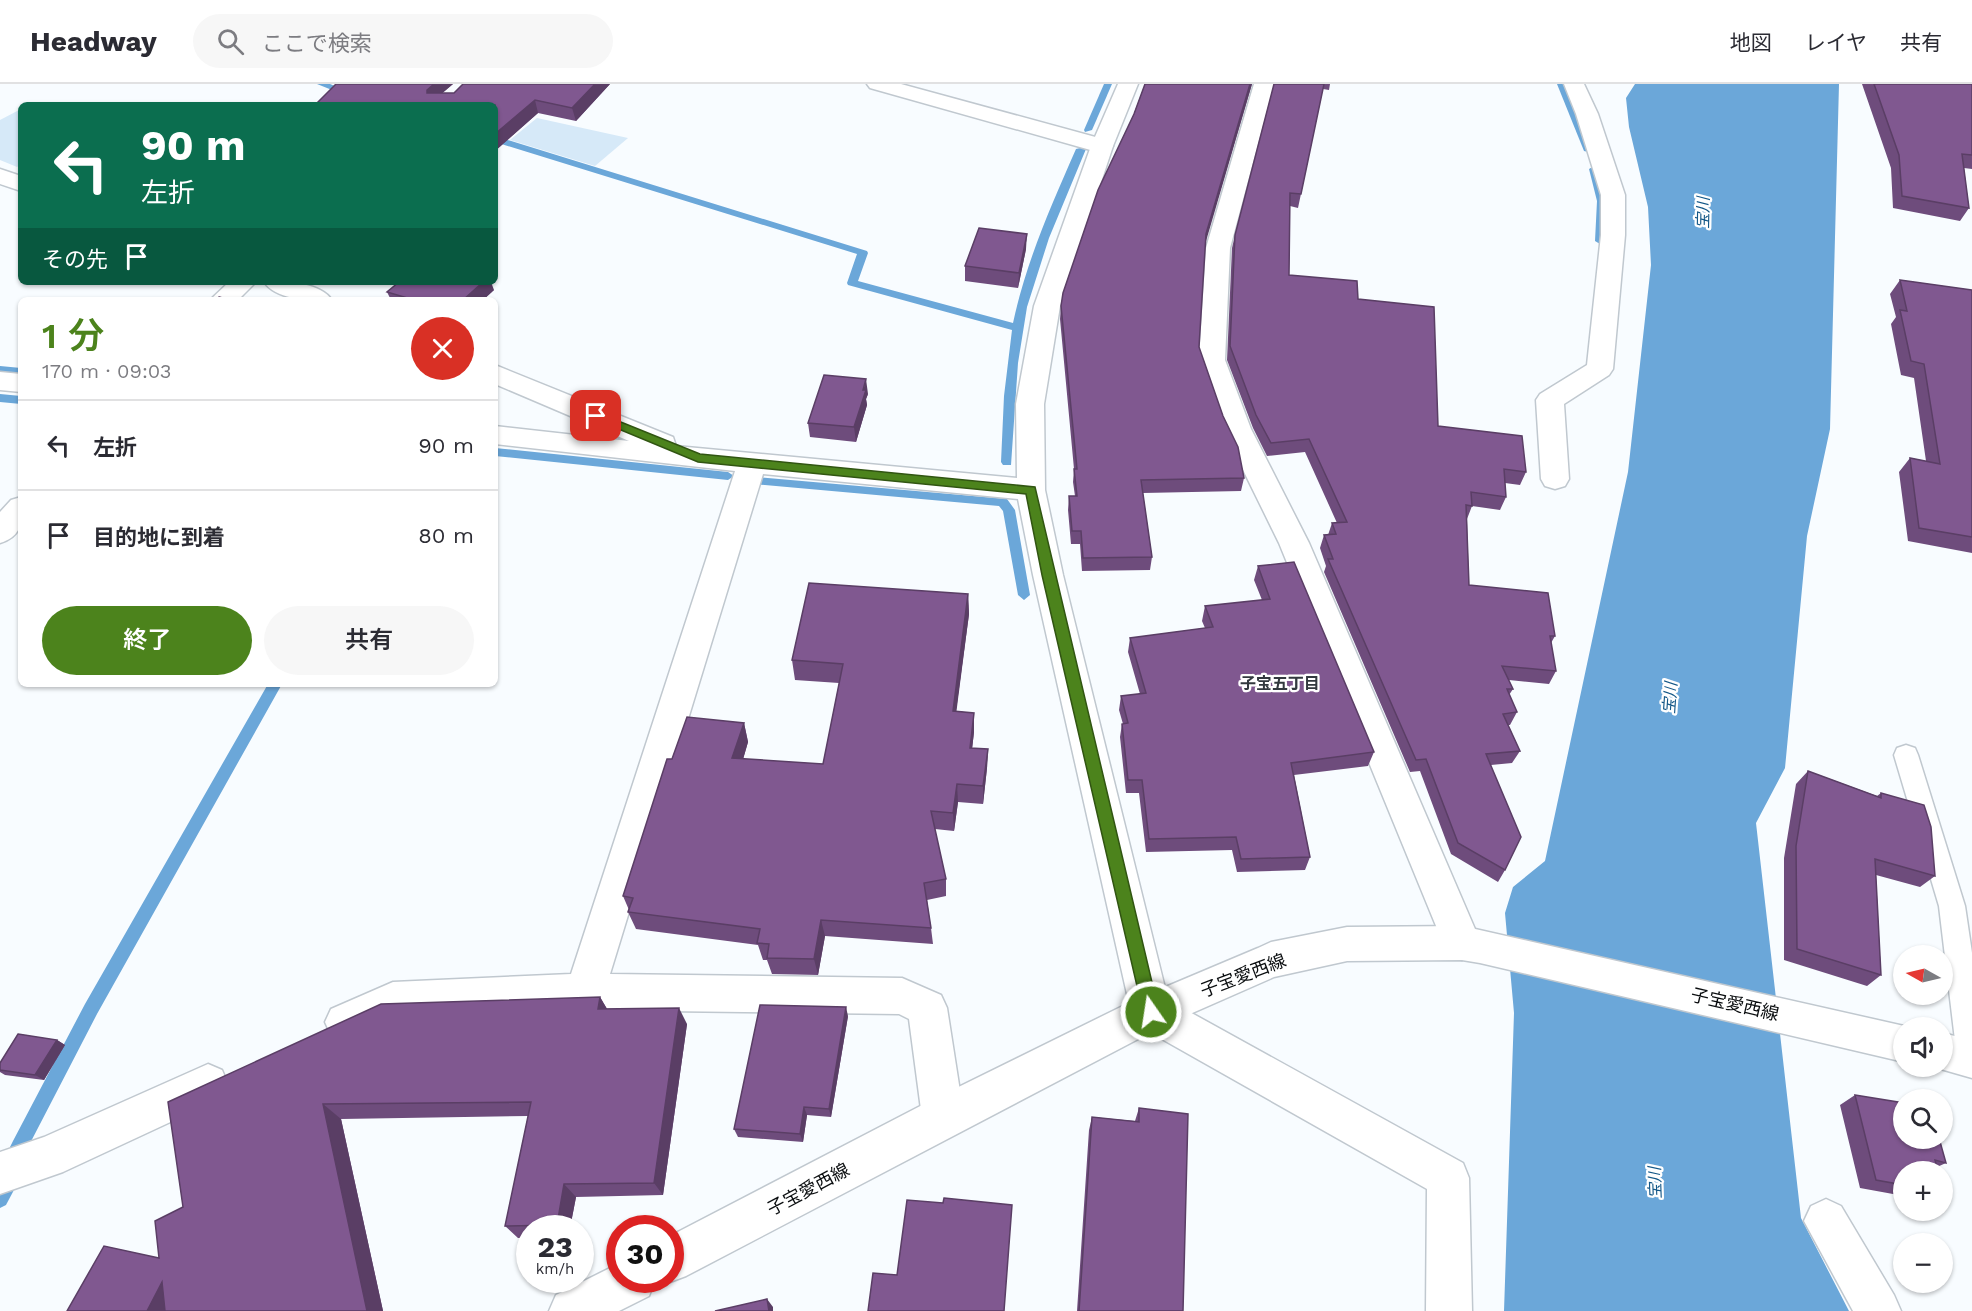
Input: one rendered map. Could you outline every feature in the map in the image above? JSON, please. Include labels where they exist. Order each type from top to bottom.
[{"type":"street","points":[[877,84],[1102,146]]},
{"type":"street","points":[[1128,84],[1102,146],[1047,306],[1030,404],[1031,490],[1048,575],[1151,1012],[1448,1178],[1449,1311]]},
{"type":"street","points":[[1264,84],[1218,248],[1212,360],[1237,429],[1294,543],[1471,944]]},
{"type":"street","points":[[1555,479],[1550,400],[1600,369],[1613,235],[1613,195],[1587,114],[1574,84]]},
{"type":"street","points":[[0,176],[18,183]]},
{"type":"street","points":[[226,297],[240,285]]},
{"type":"street","points":[[283,285],[312,297]]},
{"type":"street","points":[[498,375],[698,458]]},
{"type":"street","points":[[0,381],[18,383]]},
{"type":"street","points":[[498,435],[698,458],[1031,490]]},
{"type":"street","points":[[585,992],[752,463]]},
{"type":"street","points":[[0,532],[18,511]]},
{"type":"street","name":"子宝愛西線","points":[[684,1253],[943,1117],[1151,1012],[1270,960],[1347,944],[1471,944],[1893,1040]]},
{"type":"street","points":[[318,1035],[393,1000],[585,992],[902,996],[927,1008],[943,1117]]},
{"type":"street","points":[[1953,1054],[1972,1058]]},
{"type":"street","points":[[0,1173],[48,1157],[242,1069]]},
{"type":"street","points":[[1826,1221],[1878,1311]]},
{"type":"street","points":[[572,1311],[607,1293]]},
{"type":"lane","points":[[1906,755],[1952,906],[1972,1058]]},
{"type":"shaded area","points":[[18,111],[17,167],[0,160],[0,120]]},
{"type":"shaded area","points":[[537,118],[628,138],[595,166],[510,140]]},
{"type":"water","name":"宝川","points":[[1635,84],[1839,84],[1830,429],[1807,536],[1785,768],[1756,823],[1801,1218],[1849,1311],[1504,1311],[1514,1013],[1505,913],[1513,887],[1545,861],[1628,472],[1651,265],[1648,207],[1629,127],[1626,98]]},
{"type":"building","points":[[336,84],[434,84],[427,90],[427,93],[454,93],[463,84],[595,84],[572,108],[535,100],[498,131],[498,102],[318,102]]},
{"type":"building","points":[[1145,84],[1250,84],[1206,234],[1199,347],[1223,416],[1238,447],[1244,478],[1141,480],[1152,557],[1083,558],[1081,531],[1072,531],[1069,496],[1077,496],[1074,469],[1077,469],[1061,306],[1063,293],[1098,190],[1134,114]]},
{"type":"building","points":[[1274,84],[1324,84],[1301,194],[1290,193],[1289,275],[1357,281],[1358,299],[1434,307],[1438,426],[1522,436],[1526,472],[1504,469],[1506,497],[1471,492],[1472,506],[1466,505],[1469,585],[1548,593],[1555,636],[1550,636],[1556,671],[1502,666],[1513,689],[1507,689],[1517,712],[1503,714],[1520,751],[1486,754],[1521,837],[1505,870],[1458,843],[1426,759],[1416,760],[1328,559],[1333,559],[1324,535],[1336,534],[1332,523],[1347,522],[1309,439],[1271,443],[1256,415],[1230,346],[1235,235]]},
{"type":"building","points":[[1874,84],[1972,84],[1972,155],[1962,154],[1969,208],[1902,196],[1899,155]]},
{"type":"building","points":[[979,228],[1027,234],[1019,273],[965,266]]},
{"type":"building","points":[[1900,280],[1972,290],[1972,537],[1919,528],[1910,458],[1940,464],[1924,364],[1911,361],[1900,310],[1907,311]]},
{"type":"building","points":[[395,285],[480,285],[466,297],[404,297],[387,292]]},
{"type":"building","points":[[824,375],[866,379],[863,390],[866,390],[854,427],[808,423]]},
{"type":"building","points":[[1294,562],[1374,752],[1291,763],[1310,857],[1241,859],[1236,837],[1149,839],[1142,780],[1128,780],[1122,724],[1128,723],[1121,696],[1146,693],[1130,638],[1213,627],[1205,606],[1270,599],[1258,566]]},
{"type":"building","points":[[809,583],[968,594],[953,711],[974,713],[970,748],[988,749],[983,786],[957,784],[953,813],[931,811],[946,879],[924,883],[931,928],[821,920],[814,959],[767,958],[769,944],[757,943],[760,929],[628,912],[633,898],[623,896],[667,759],[672,759],[687,717],[744,723],[732,758],[823,764],[843,664],[792,660]]},
{"type":"building","points":[[1808,771],[1881,798],[1881,793],[1924,805],[1931,827],[1935,876],[1875,859],[1881,975],[1797,949],[1796,846]]},
{"type":"building","points":[[600,997],[598,1009],[679,1008],[654,1183],[564,1184],[559,1215],[516,1215],[516,1226],[505,1226],[531,1102],[323,1104],[367,1311],[165,1311],[162,1282],[147,1311],[67,1311],[104,1246],[159,1258],[155,1221],[183,1207],[168,1102],[381,1004]]},
{"type":"building","points":[[760,1005],[846,1007],[829,1109],[804,1107],[800,1134],[734,1129]]},
{"type":"building","points":[[18,1034],[57,1040],[35,1075],[0,1070],[0,1063]]},
{"type":"building","points":[[1855,1095],[1893,1101],[1893,1149],[1942,1149],[1945,1161],[1893,1161],[1893,1183],[1876,1180]]},
{"type":"building","points":[[1139,1108],[1188,1114],[1183,1311],[1079,1311],[1092,1117],[1139,1122]]},
{"type":"building","points":[[944,1198],[1012,1205],[1004,1311],[868,1311],[873,1273],[897,1275],[907,1200],[943,1203]]},
{"type":"building","points":[[767,1299],[769,1311],[715,1311]]},
{"type":"waterway","points":[[321,84],[338,89],[324,102]]},
{"type":"waterway","points":[[1088,130],[1108,84]]},
{"type":"waterway","points":[[1561,84],[1589,151]]},
{"type":"waterway","points":[[498,140],[863,253],[852,283],[1017,328]]},
{"type":"waterway","points":[[1017,328],[1028,284],[1044,238],[1081,149]]},
{"type":"waterway","points":[[1594,169],[1602,201],[1600,241]]},
{"type":"waterway","points":[[1007,462],[1011,379],[1017,328]]},
{"type":"waterway","points":[[0,369],[18,372]]},
{"type":"waterway","points":[[0,398],[18,400]]},
{"type":"waterway","points":[[498,452],[728,476]]},
{"type":"waterway","points":[[757,481],[1003,502],[1009,510],[1024,595]]},
{"type":"waterway","points":[[19,1147],[91,1009],[273,687]]},
{"type":"waterway","points":[[0,1199],[6,1188]]},
{"type":"district","name":"子宝五丁目","points":[[1280,683]]},
{"type":"route","points":[[596,416],[698,458],[1031,490],[1048,575],[1151,1012]]}]
